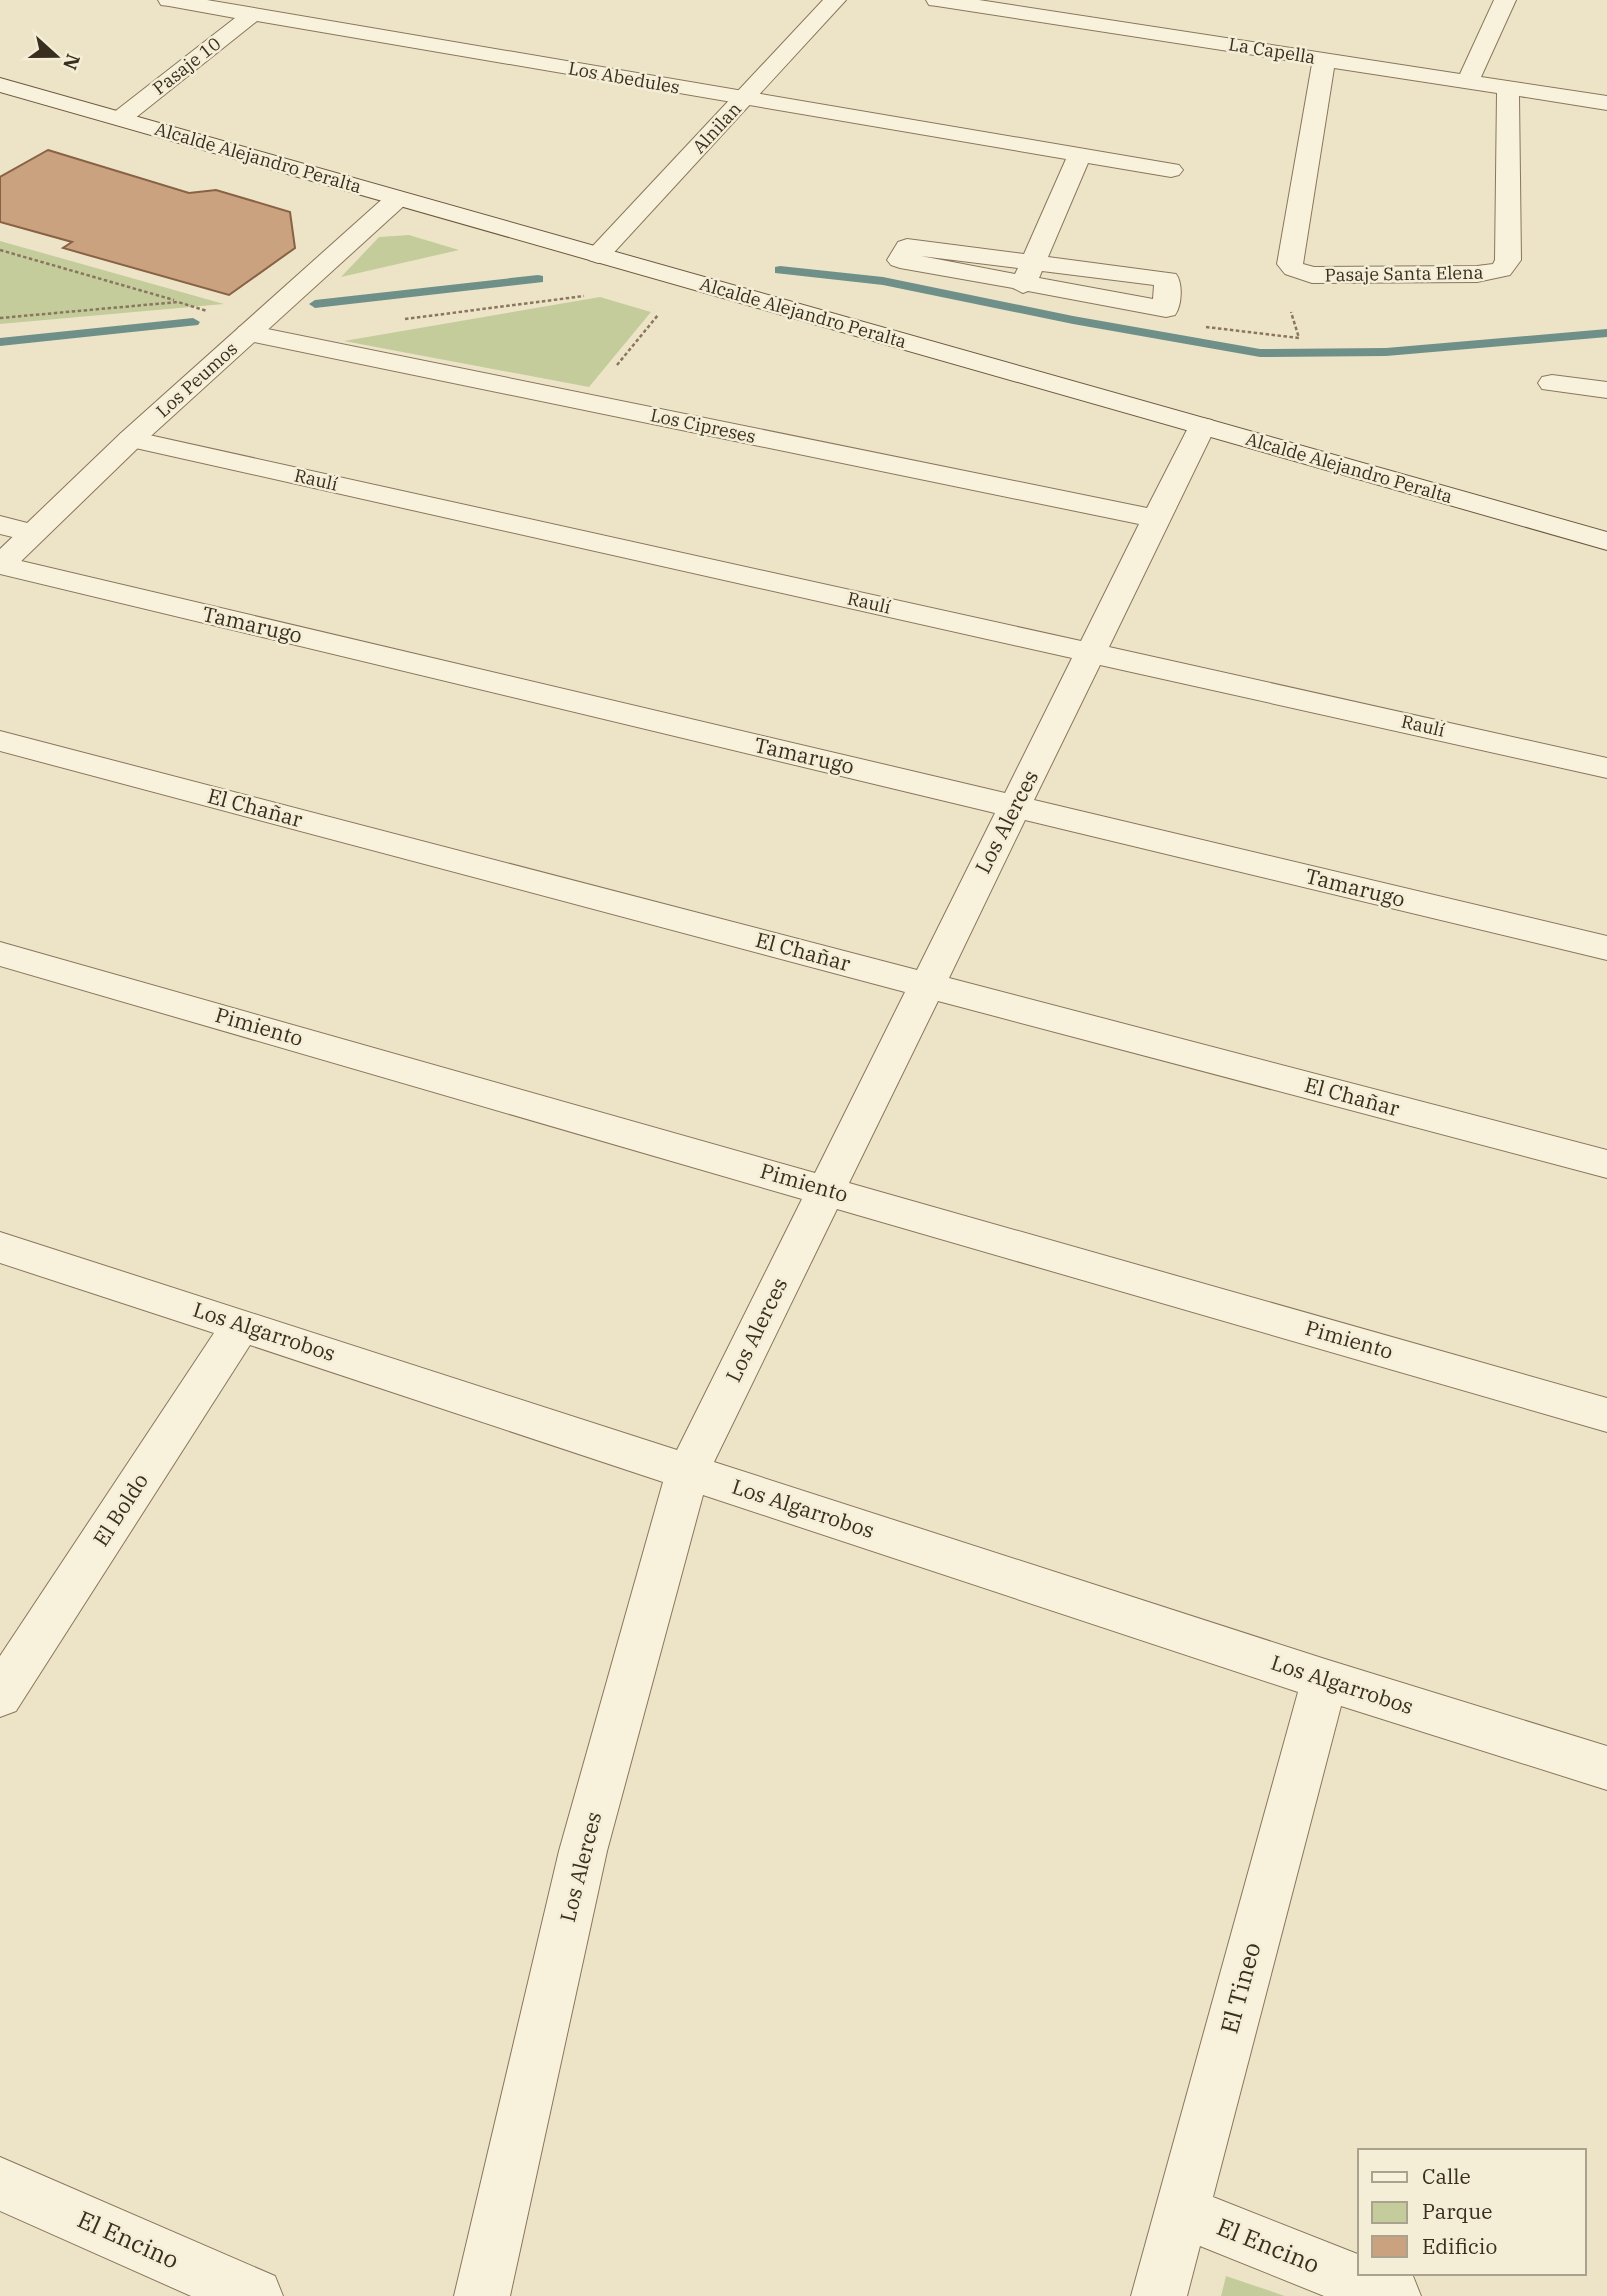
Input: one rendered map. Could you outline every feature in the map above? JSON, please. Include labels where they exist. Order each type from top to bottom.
[{"type":"street","name":"Los Abedules","points":[[169,0],[1171,170]]},
{"type":"street","name":"Alnilan","points":[[598,255],[835,0]]},
{"type":"street","name":"La Capella","points":[[937,0],[1607,103]]},
{"type":"street","points":[[1467,82],[1506,0]]},
{"type":"street","name":"Pasaje 10","points":[[121,118],[253,14]]},
{"type":"street","name":"Pasaje Santa Elena","points":[[1324,60],[1290,264],[1294,269],[1325,276],[1477,274],[1501,270],[1508,260],[1508,88]]},
{"type":"street","name":"Alcalde Alejandro Peralta","points":[[0,85],[1607,541]]},
{"type":"street","points":[[1080,155],[1028,274],[1167,279],[1166,309]]},
{"type":"street","name":"Los Peumos","points":[[0,565],[131,439],[397,199]]},
{"type":"street","name":"Los Cipreses","points":[[254,327],[587,402],[1157,519]]},
{"type":"street","points":[[1552,383],[1607,390]]},
{"type":"street","name":"Los Alerces","points":[[482,2296],[583,1851],[688,1471],[1202,426]]},
{"type":"street","name":"Raulí","points":[[131,439],[1607,768]]},
{"type":"street","points":[[0,526],[33,533]]},
{"type":"street","name":"Tamarugo","points":[[0,565],[1607,948]]},
{"type":"street","name":"El Chañar","points":[[0,741],[1607,1164]]},
{"type":"street","name":"Pimiento","points":[[0,954],[1607,1415]]},
{"type":"street","name":"Los Algarrobos","points":[[0,1247],[243,1324],[1325,1680],[1607,1768]]},
{"type":"street","name":"El Boldo","points":[[0,1696],[243,1324]]},
{"type":"street","name":"El Tineo","points":[[1159,2296],[1325,1680]]},
{"type":"street","name":"El Encino","points":[[0,2184],[256,2296]]},
{"type":"street","name":"El Encino","points":[[1181,2211],[1393,2296]]},
{"type":"path","points":[[0,250],[254,327]]},
{"type":"path","points":[[393,321],[610,293],[639,267]]},
{"type":"path","points":[[1166,309],[1152,309],[1165,319],[1299,338],[1284,291],[1294,269]]},
{"type":"path","points":[[0,318],[178,302]]},
{"type":"path","points":[[587,402],[664,309]]},
{"type":"green space","points":[[409,235],[459,250],[341,277],[379,237]]},
{"type":"green space","points":[[0,241],[224,304],[0,324]]},
{"type":"green space","points":[[600,297],[651,312],[589,387],[344,341]]},
{"type":"green space","points":[[1226,2276],[1285,2296],[1221,2296]]},
{"type":"building","points":[[48,150],[189,193],[216,190],[290,212],[295,248],[229,295],[63,248],[72,242],[0,222],[0,177]]},
{"type":"waterway","points":[[780,270],[883,281],[1073,320],[1260,353],[1386,352],[1607,333]]},
{"type":"waterway","points":[[315,304],[538,279]]},
{"type":"waterway","points":[[0,342],[193,322]]}]
